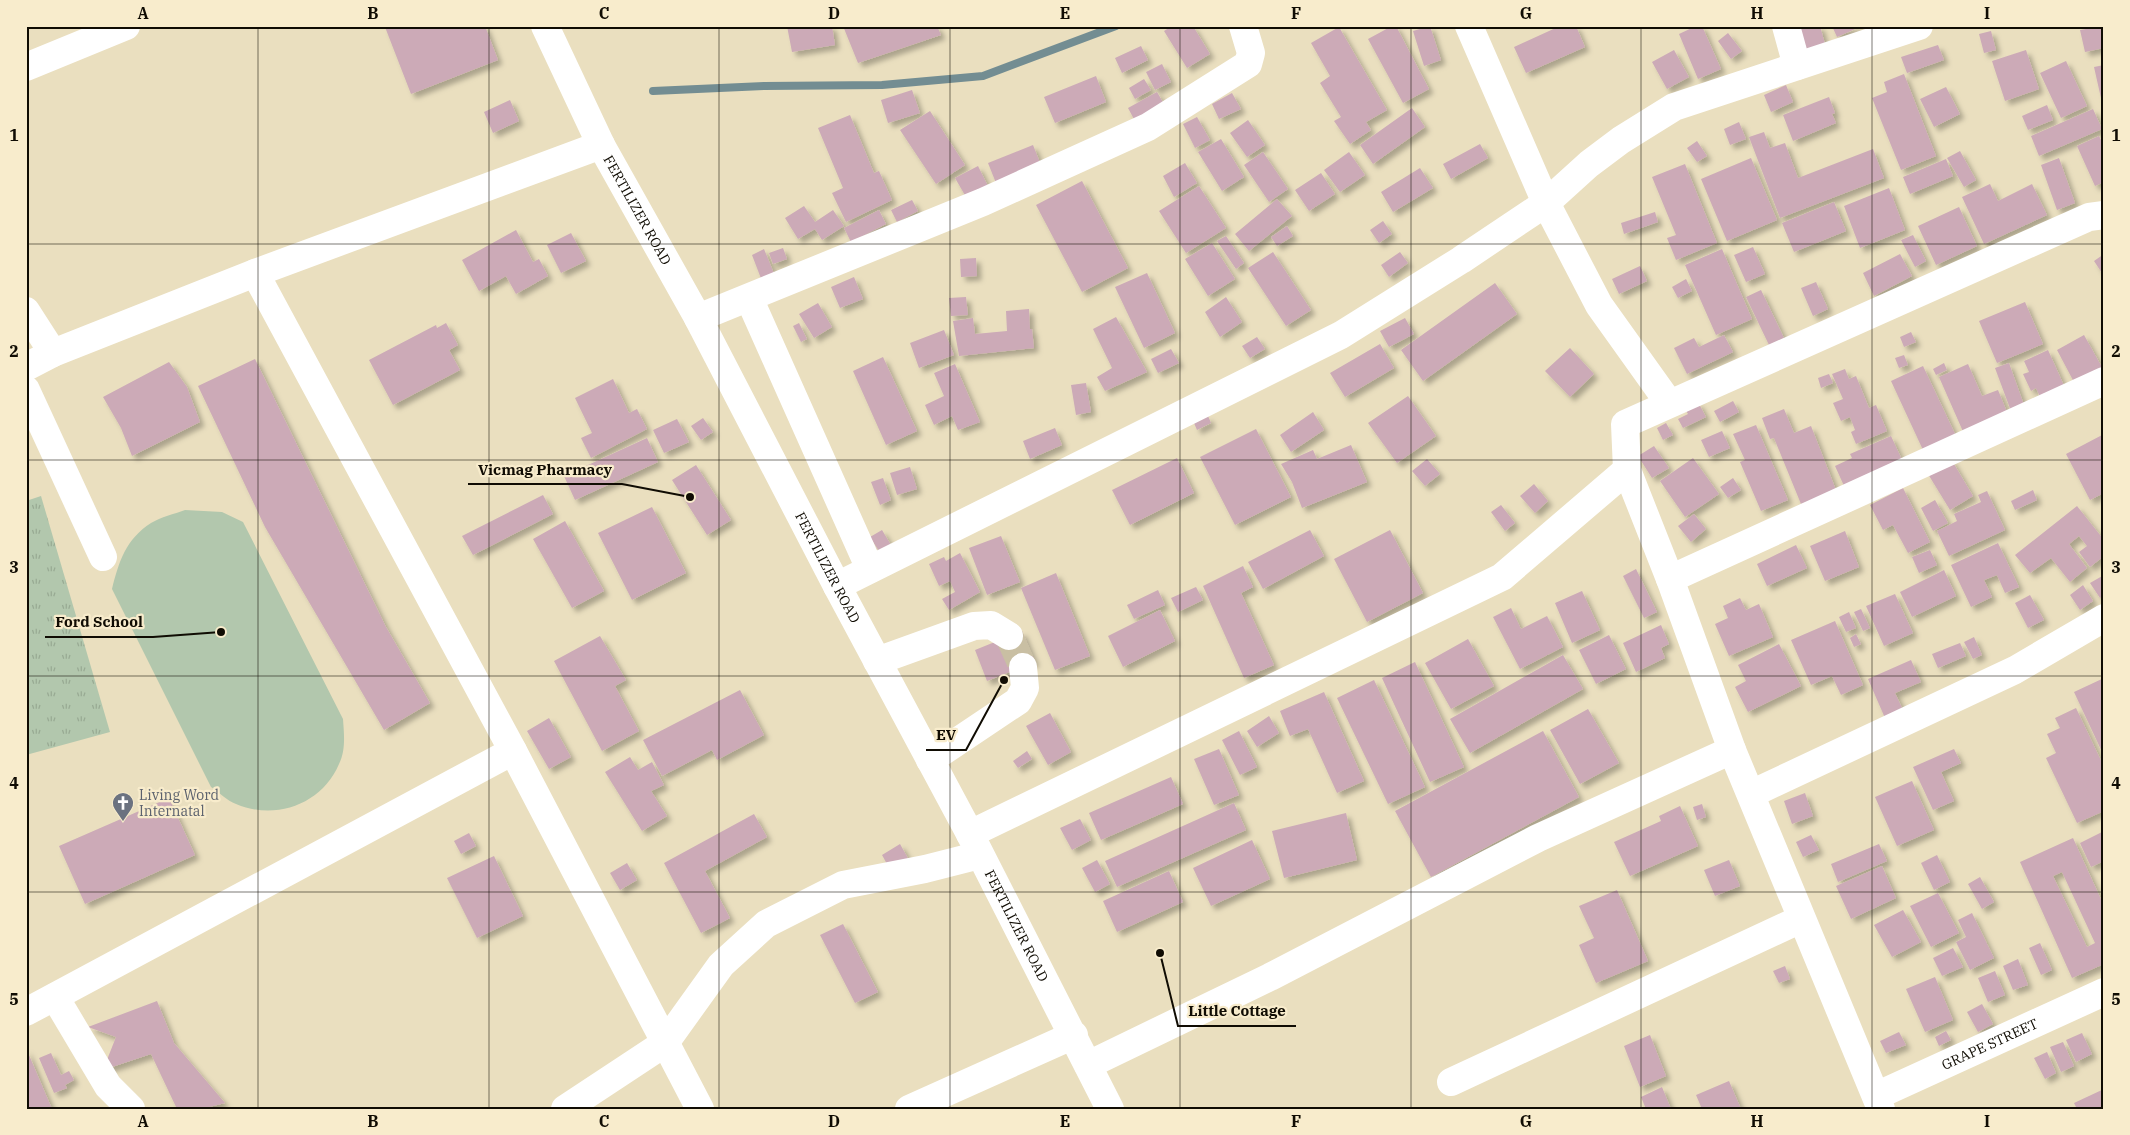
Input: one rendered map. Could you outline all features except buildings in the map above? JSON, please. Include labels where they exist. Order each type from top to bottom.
[{"type":"street","points":[[26,67],[126,26]]},
{"type":"street","name":"FERTILIZER ROAD","points":[[545,26],[601,145],[698,318],[837,586],[975,844],[1074,1035],[1110,1109]]},
{"type":"street","points":[[698,318],[983,202],[1148,127],[1248,64],[1251,52],[1243,26]]},
{"type":"street","points":[[1469,26],[1546,203],[1599,305],[1669,404]]},
{"type":"street","points":[[1786,26],[1797,66]]},
{"type":"street","points":[[837,586],[1341,335],[1461,260],[1546,203],[1589,164],[1621,140],[1674,107],[1919,26]]},
{"type":"street","points":[[26,367],[53,354],[255,273],[601,145]]},
{"type":"street","points":[[1878,1103],[1732,750],[1670,579],[1627,470],[1625,424],[2090,217],[2104,215]]},
{"type":"street","points":[[255,273],[513,752],[700,1109]]},
{"type":"street","points":[[749,298],[870,569]]},
{"type":"street","points":[[26,311],[53,354]]},
{"type":"street","points":[[1670,579],[2104,381]]},
{"type":"street","points":[[26,390],[104,557]]},
{"type":"street","points":[[565,1109],[665,1043],[721,965],[766,924],[843,885],[925,869],[1502,577],[1627,470]]},
{"type":"street","points":[[1751,794],[2015,670],[2104,618]]},
{"type":"street","points":[[877,661],[974,626],[990,625],[1009,636]]},
{"type":"street","points":[[930,760],[1018,701],[1025,688],[1023,667]]},
{"type":"street","points":[[1088,1065],[1270,977],[1538,838],[1732,750]]},
{"type":"street","points":[[26,1012],[513,752]]},
{"type":"street","points":[[1451,1082],[1801,919]]},
{"type":"street","name":"GRAPE STREET","points":[[1878,1103],[2104,992]]},
{"type":"street","points":[[55,997],[108,1086],[131,1109]]},
{"type":"street","points":[[910,1109],[1074,1035]]},
{"type":"green space","points":[[41,496],[110,732],[26,755],[26,501]]},
{"type":"green space","points":[[185,510],[222,512],[243,522],[343,719],[344,748],[339,764],[321,790],[309,799],[296,805],[267,811],[251,809],[233,803],[211,787],[112,589],[121,560],[135,536],[151,523]]},
{"type":"waterway","points":[[653,91],[764,86],[882,85],[983,76],[1116,26]]},
{"type":"tunnel","points":[[1009,636],[1023,667]]},
{"type":"place","name":"Vicmag Pharmacy","points":[[690,497]]},
{"type":"place","name":"Ford School","points":[[221,632]]},
{"type":"place","name":"EV","points":[[1004,680]]},
{"type":"place","name":"Living Word Internatal","points":[[123,822]]},
{"type":"place","name":"Little Cottage","points":[[1160,953]]}]
